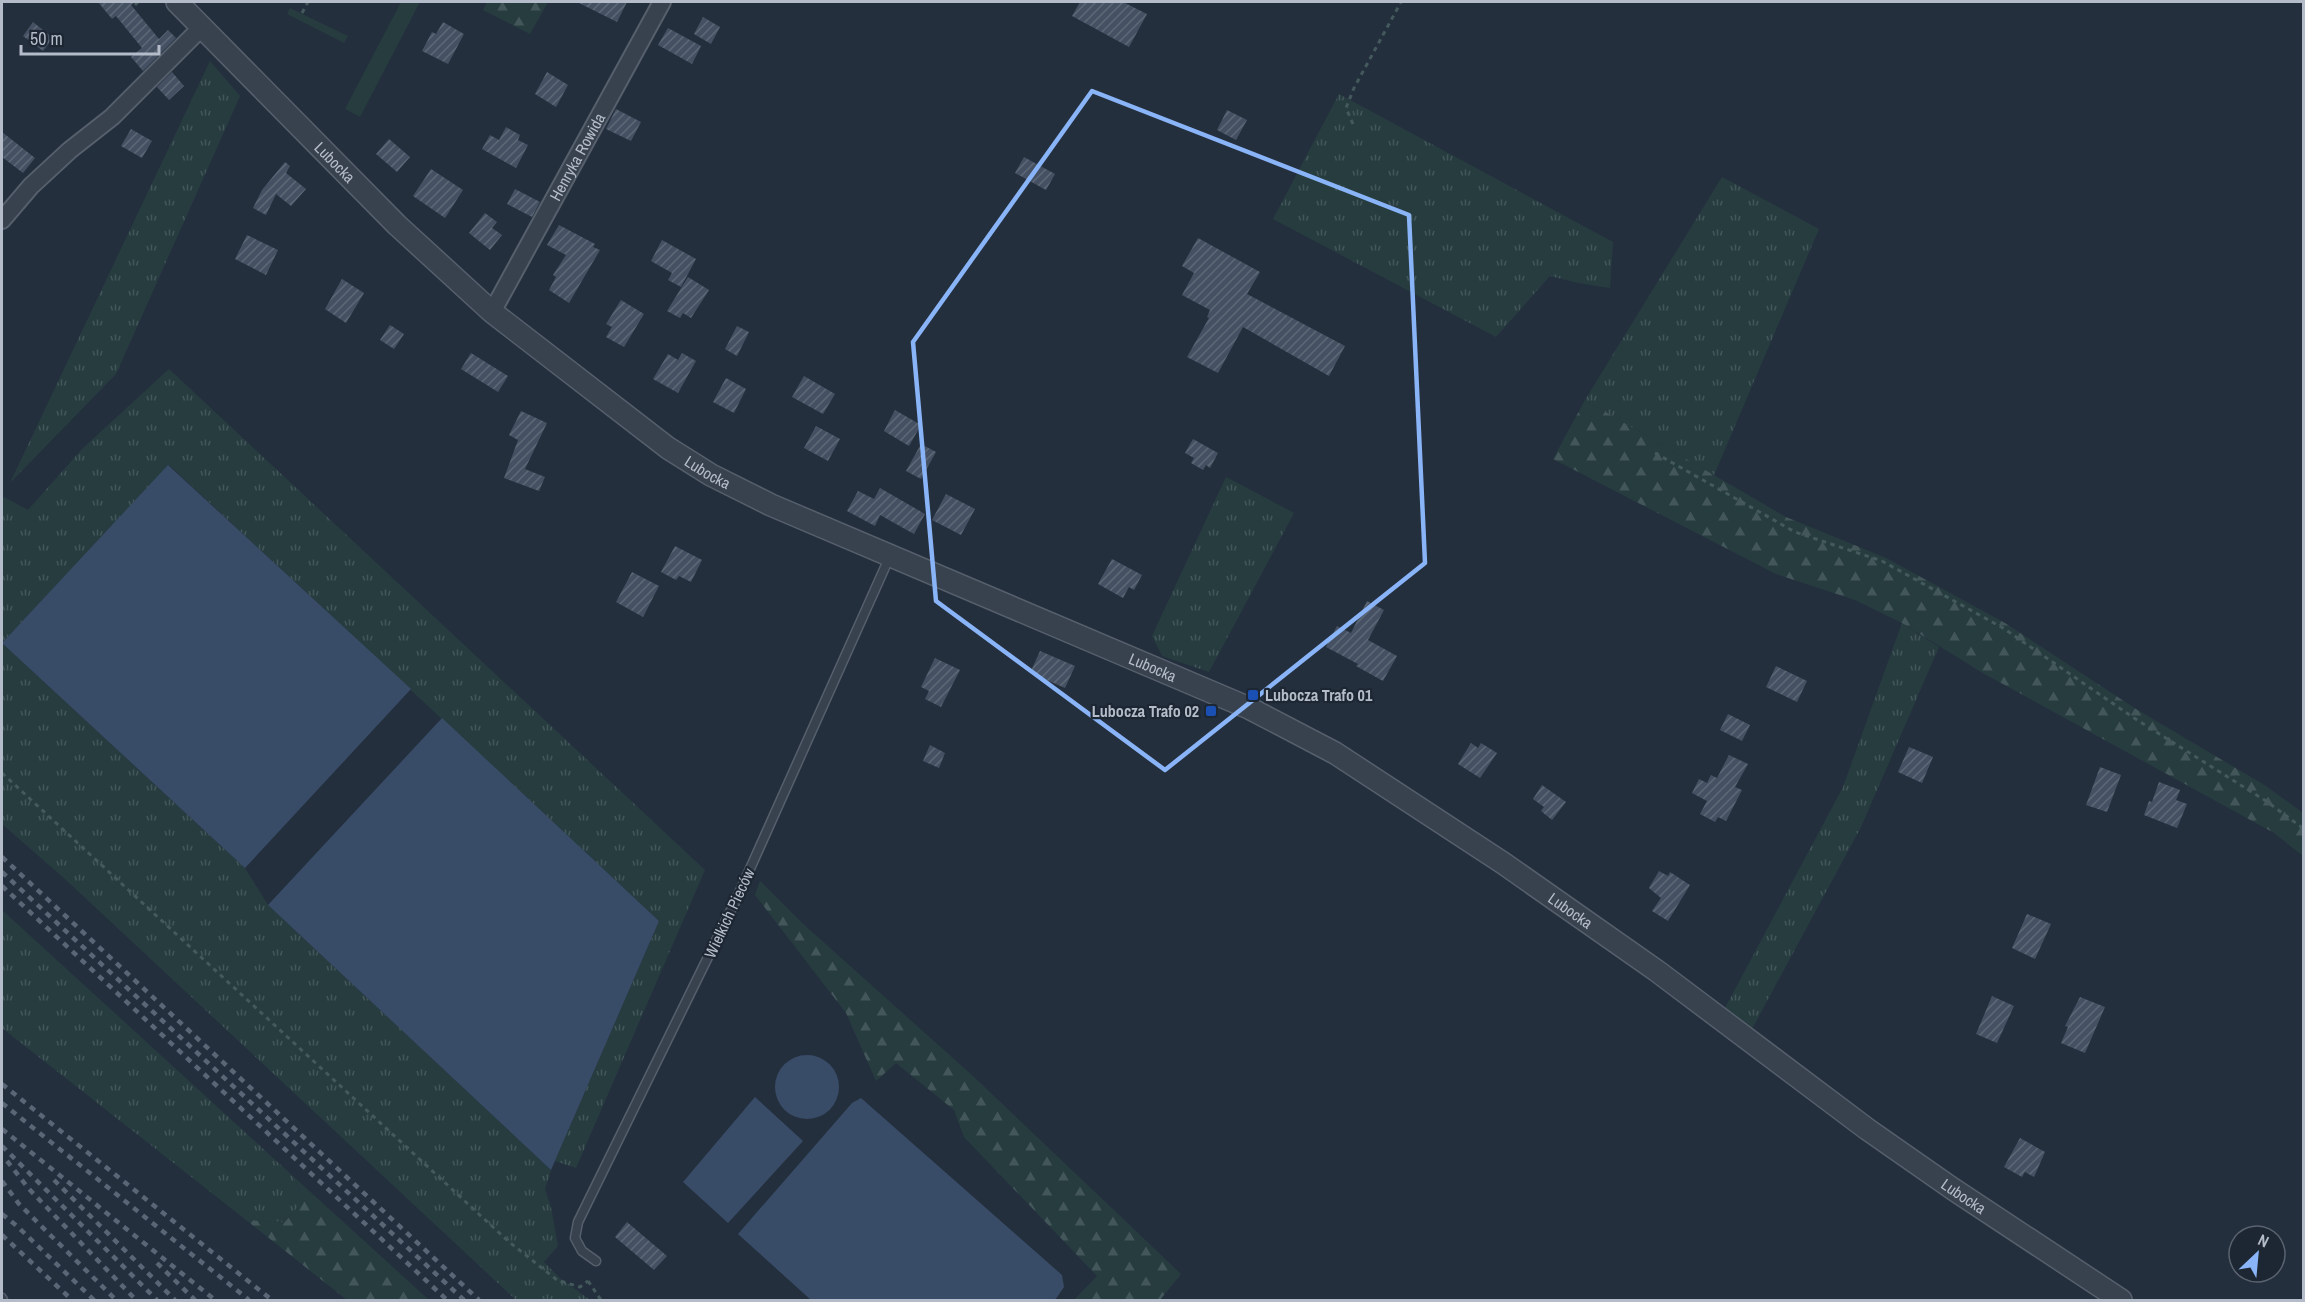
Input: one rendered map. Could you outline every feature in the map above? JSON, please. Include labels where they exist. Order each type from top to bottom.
[{"type":"street","name":"Lubocka","points":[[177,2],[397,225],[492,312],[668,448],[711,475],[771,506],[1249,708],[1335,753],[1424,809],[1503,863],[1684,992],[1867,1129],[2121,1300]]},
{"type":"street","name":"Henryka Rowida","points":[[492,312],[662,2]]},
{"type":"street","points":[[2,220],[31,186],[70,150],[112,117],[202,27]]},
{"type":"lane","name":"Wielkich Pieców","points":[[596,1261],[582,1251],[575,1238],[578,1222],[736,900],[891,556]]},
{"type":"path","points":[[135,5],[138,2]]},
{"type":"path","points":[[302,13],[308,2]]},
{"type":"path","points":[[1353,124],[1346,108],[1354,88],[1401,2]]},
{"type":"path","points":[[1655,453],[1795,532],[1882,561],[2003,628],[2134,718],[2266,801],[2304,828]]},
{"type":"path","points":[[2,773],[508,1241],[557,1280],[580,1287],[588,1281],[601,1300]]},
{"type":"highlighted area","points":[[1092,91],[1409,215],[1425,563],[1165,770],[936,601],[913,342]]},
{"type":"green space","points":[[401,2],[420,2],[360,117],[345,109]]},
{"type":"green space","points":[[487,2],[548,2],[530,34],[483,10]]},
{"type":"green space","points":[[290,8],[348,36],[344,43],[287,14]]},
{"type":"green space","points":[[210,61],[240,96],[116,374],[10,483]]},
{"type":"green space","points":[[1339,94],[1613,242],[1610,288],[1550,276],[1496,337],[1273,219]]},
{"type":"green space","points":[[1722,177],[1819,229],[1714,475],[1585,400]]},
{"type":"green space","points":[[169,369],[705,870],[576,1168],[555,1161],[659,921],[169,465],[2,643],[2,496],[28,510],[82,449]]},
{"type":"green space","points":[[1585,400],[1786,517],[1886,558],[2005,623],[2136,709],[2266,786],[2303,813],[2303,856],[2274,833],[1981,672],[1902,623],[1855,600],[1776,574],[1553,459]]},
{"type":"green space","points":[[1226,477],[1294,513],[1209,672],[1162,656],[1152,636]]},
{"type":"green space","points":[[1902,623],[1939,647],[1861,827],[1752,1029],[1725,1008],[1843,787]]},
{"type":"green space","points":[[2,643],[245,868],[268,905],[551,1170],[545,1189],[551,1207],[558,1246],[544,1262],[561,1279],[590,1300],[516,1300],[65,879],[2,824]]},
{"type":"green space","points":[[760,881],[801,922],[974,1077],[1181,1274],[1160,1300],[1074,1300],[1097,1276],[964,1137],[954,1110],[896,1063],[876,1081],[846,1013],[755,895]]},
{"type":"green space","points":[[2,910],[294,1177],[303,1201],[285,1222],[246,1220],[2,1028]]},
{"type":"green space","points":[[294,1177],[429,1300],[347,1300],[246,1220],[285,1222],[303,1201]]},
{"type":"water","points":[[168,465],[411,689],[245,868],[2,643]]},
{"type":"water","points":[[442,718],[659,921],[551,1170],[268,905]]},
{"type":"water","points":[[801,1055],[813,1055],[830,1064],[837,1075],[839,1087],[837,1099],[830,1110],[813,1119],[801,1119],[789,1114],[780,1105],[775,1093],[775,1081],[780,1069],[789,1060]]},
{"type":"water","points":[[755,1097],[803,1141],[728,1223],[683,1182]]},
{"type":"water","points":[[861,1098],[1062,1275],[1064,1287],[1055,1300],[811,1300],[738,1234],[852,1103]]},
{"type":"building","points":[[98,2],[135,2],[131,5],[159,39],[168,30],[176,38],[143,71],[131,57],[142,48],[116,16],[112,19]]},
{"type":"building","points":[[577,2],[627,2],[617,22]]},
{"type":"building","points":[[1080,2],[1123,2],[1147,14],[1129,47],[1072,16]]},
{"type":"building","points":[[703,17],[720,27],[711,44],[694,34]]},
{"type":"building","points":[[33,22],[53,38],[43,51],[23,36]]},
{"type":"building","points":[[443,22],[464,34],[448,64],[422,51],[432,32],[436,34]]},
{"type":"building","points":[[668,28],[701,46],[692,64],[658,45]]},
{"type":"building","points":[[172,72],[184,86],[169,100],[157,87]]},
{"type":"building","points":[[547,72],[568,85],[556,107],[535,94]]},
{"type":"building","points":[[616,109],[641,122],[631,141],[606,129]]},
{"type":"building","points":[[1227,110],[1247,120],[1236,140],[1217,130]]},
{"type":"building","points":[[506,127],[520,135],[518,140],[528,145],[516,168],[482,149],[490,135],[499,140]]},
{"type":"building","points":[[131,129],[152,141],[142,158],[121,146]]},
{"type":"building","points":[[2,132],[35,158],[23,173],[2,157]]},
{"type":"building","points":[[389,139],[410,157],[397,172],[376,154]]},
{"type":"building","points":[[1024,157],[1055,174],[1046,190],[1015,173]]},
{"type":"building","points":[[285,162],[290,166],[286,173],[306,189],[291,206],[276,194],[266,215],[253,208],[262,190]]},
{"type":"building","points":[[431,169],[463,190],[445,218],[413,196]]},
{"type":"building","points":[[515,189],[540,202],[532,217],[507,204]]},
{"type":"building","points":[[485,213],[497,222],[492,228],[502,235],[490,250],[469,233]]},
{"type":"building","points":[[559,225],[595,244],[593,247],[600,250],[569,303],[549,290],[556,277],[553,275],[566,255],[547,245]]},
{"type":"building","points":[[247,235],[278,250],[266,275],[235,259]]},
{"type":"building","points":[[1198,238],[1260,272],[1247,294],[1345,346],[1329,376],[1243,327],[1218,373],[1187,357],[1209,318],[1207,317],[1210,310],[1182,295],[1194,273],[1182,266]]},
{"type":"building","points":[[662,240],[696,259],[681,287],[668,280],[672,273],[651,261]]},
{"type":"building","points":[[688,277],[709,290],[691,318],[683,313],[680,318],[667,311]]},
{"type":"building","points":[[342,279],[364,293],[346,323],[325,309]]},
{"type":"building","points":[[621,300],[644,314],[624,347],[606,337],[612,327],[606,324]]},
{"type":"building","points":[[390,325],[404,334],[394,349],[380,340]]},
{"type":"building","points":[[737,326],[749,332],[737,356],[725,349]]},
{"type":"building","points":[[471,353],[508,376],[498,392],[461,369]]},
{"type":"building","points":[[682,353],[696,361],[678,393],[653,379],[668,354],[678,360]]},
{"type":"building","points":[[804,376],[835,394],[823,414],[792,397]]},
{"type":"building","points":[[726,378],[746,389],[734,413],[713,402]]},
{"type":"building","points":[[895,410],[921,425],[909,446],[884,431]]},
{"type":"building","points":[[521,411],[547,423],[525,469],[545,477],[539,491],[504,478],[518,440],[509,435]]},
{"type":"building","points":[[816,426],[840,439],[828,461],[804,448]]},
{"type":"building","points":[[1193,439],[1218,453],[1210,468],[1206,465],[1203,470],[1191,463],[1194,458],[1185,453]]},
{"type":"building","points":[[921,444],[936,452],[921,479],[906,471]]},
{"type":"building","points":[[880,488],[925,514],[914,534],[880,515],[875,526],[847,511],[858,491],[874,499]]},
{"type":"building","points":[[946,494],[975,509],[961,535],[932,520]]},
{"type":"building","points":[[675,546],[702,560],[691,582],[679,576],[676,580],[661,572]]},
{"type":"building","points":[[1112,559],[1142,575],[1134,590],[1129,587],[1123,598],[1098,584]]},
{"type":"building","points":[[632,572],[659,586],[643,617],[616,602]]},
{"type":"building","points":[[1367,601],[1384,610],[1368,640],[1397,656],[1383,681],[1326,647],[1337,626],[1351,633]]},
{"type":"building","points":[[1040,651],[1075,666],[1065,688],[1030,673]]},
{"type":"building","points":[[935,658],[960,670],[941,707],[925,699],[929,691],[921,687]]},
{"type":"building","points":[[1776,666],[1807,681],[1797,702],[1766,687]]},
{"type":"building","points":[[1728,714],[1750,725],[1742,741],[1720,730]]},
{"type":"building","points":[[1471,743],[1478,748],[1481,743],[1497,753],[1480,778],[1458,764]]},
{"type":"building","points":[[930,745],[945,753],[939,768],[923,761]]},
{"type":"building","points":[[1909,747],[1933,757],[1922,783],[1898,772]]},
{"type":"building","points":[[1729,755],[1748,764],[1735,787],[1742,790],[1726,821],[1718,817],[1715,822],[1700,814],[1707,801],[1692,793],[1699,779],[1707,783],[1711,775],[1717,778]]},
{"type":"building","points":[[2100,767],[2121,775],[2107,812],[2086,805]]},
{"type":"building","points":[[2159,782],[2180,790],[2176,800],[2187,804],[2177,828],[2144,815],[2149,801],[2152,802]]},
{"type":"building","points":[[1542,785],[1566,802],[1552,820],[1541,811],[1544,807],[1533,799]]},
{"type":"building","points":[[1659,871],[1668,876],[1670,872],[1690,885],[1668,921],[1652,911],[1661,898],[1649,888]]},
{"type":"building","points":[[2027,914],[2051,924],[2035,959],[2012,948]]},
{"type":"building","points":[[1992,996],[2014,1006],[1997,1043],[1976,1034]]},
{"type":"building","points":[[2080,997],[2105,1007],[2085,1053],[2061,1043],[2068,1027],[2065,1026]]},
{"type":"building","points":[[2020,1138],[2045,1152],[2034,1177],[2025,1172],[2022,1177],[2004,1167]]},
{"type":"building","points":[[627,1222],[667,1256],[654,1270],[615,1237]]},
{"type":"railway","points":[[2,857],[479,1300]]},
{"type":"railway","points":[[2,872],[464,1300]]},
{"type":"railway","points":[[2,886],[447,1300]]},
{"type":"railway","points":[[2,1084],[272,1300]]},
{"type":"railway","points":[[2,1103],[249,1300]]},
{"type":"railway","points":[[2,1129],[215,1300]]},
{"type":"railway","points":[[2,1146],[157,1300]]},
{"type":"railway","points":[[7,1161],[29,1189],[136,1300]]},
{"type":"railway","points":[[54,1180],[175,1300]]},
{"type":"railway","points":[[2,1181],[19,1204],[116,1300]]},
{"type":"railway","points":[[2,1214],[94,1300]]},
{"type":"railway","points":[[2,1235],[72,1300]]},
{"type":"railway","points":[[157,1263],[195,1300]]},
{"type":"place","name":"Lubocza Trafo 01","points":[[1253,695]]},
{"type":"place","name":"Lubocza Trafo 02","points":[[1211,711]]}]
